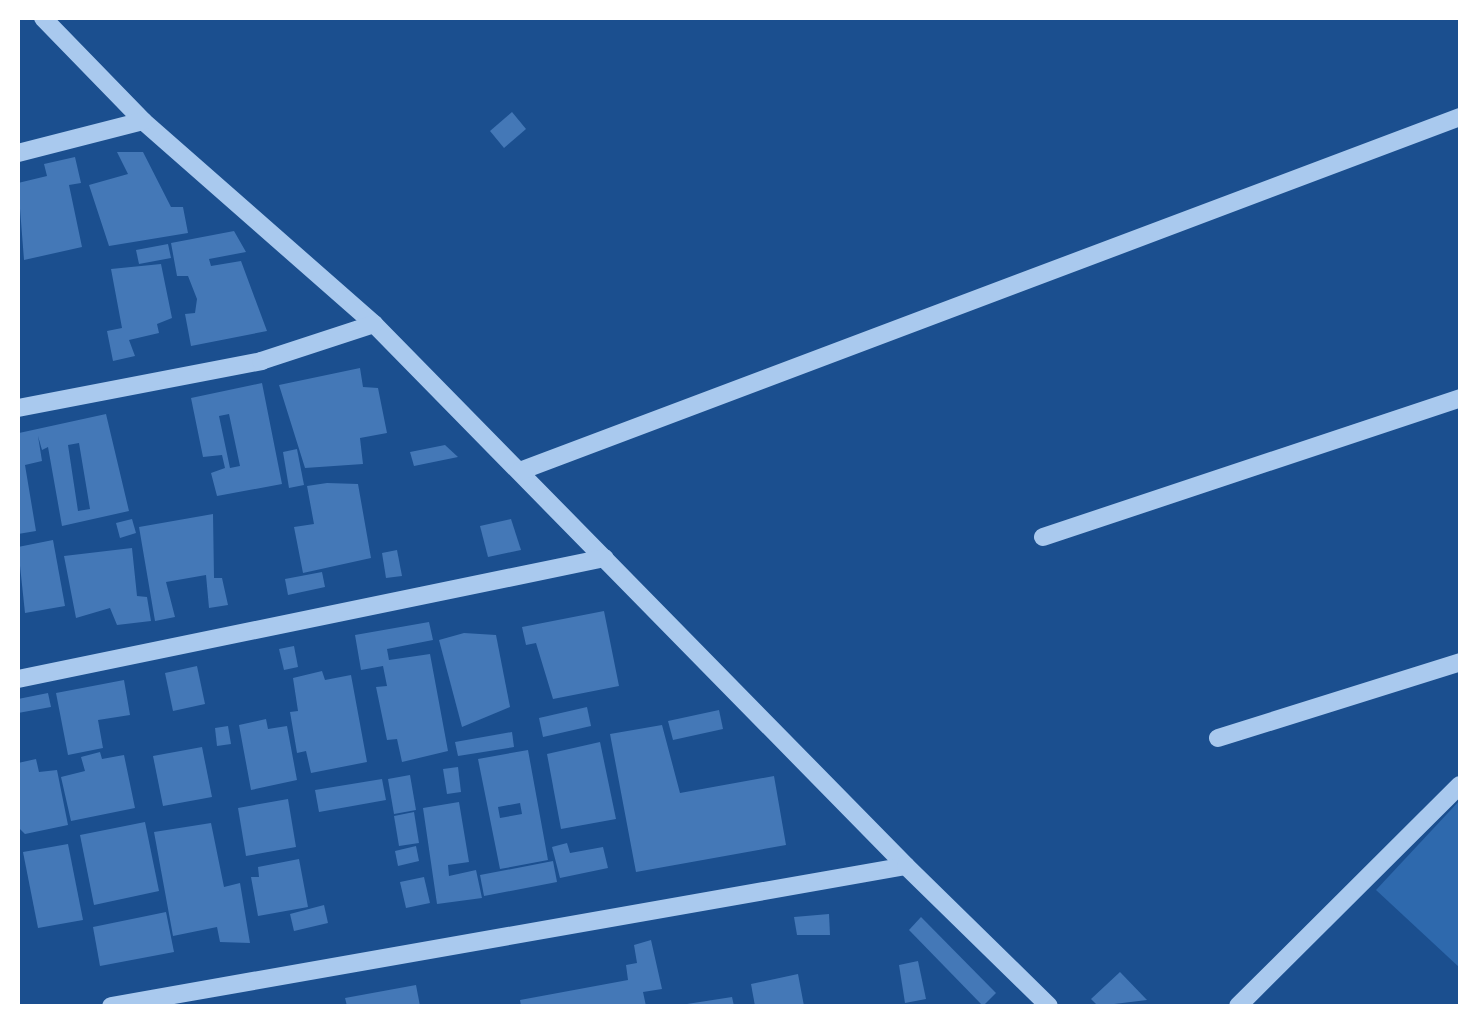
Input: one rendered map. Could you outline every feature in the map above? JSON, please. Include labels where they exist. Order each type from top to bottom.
[{"type":"street","points":[[44,18],[142,121],[374,324],[906,866],[1049,1006]]},
{"type":"street","points":[[520,471],[1460,117]]},
{"type":"street","points":[[18,153],[142,121]]},
{"type":"street","points":[[18,408],[261,361],[374,324]]},
{"type":"street","points":[[1043,537],[1460,398]]},
{"type":"street","points":[[18,678],[606,558]]},
{"type":"street","points":[[1218,738],[1460,662]]},
{"type":"street","points":[[1238,1006],[1460,786]]},
{"type":"street","points":[[111,1006],[906,866]]},
{"type":"shaded area","points":[[1460,800],[1460,968],[1376,890]]},
{"type":"building","points":[[512,112],[526,129],[504,148],[490,131]]},
{"type":"building","points":[[117,152],[143,152],[171,207],[183,207],[188,233],[109,246],[89,185],[128,174]]},
{"type":"building","points":[[75,157],[81,183],[69,185],[82,247],[24,260],[18,183],[47,176],[44,164]]},
{"type":"building","points":[[234,231],[246,252],[209,259],[211,266],[241,261],[267,331],[191,346],[185,314],[195,313],[197,299],[188,276],[177,276],[171,243]]},
{"type":"building","points":[[168,244],[171,258],[139,264],[136,250]]},
{"type":"building","points":[[161,264],[172,318],[157,324],[159,333],[129,340],[135,356],[113,361],[107,331],[122,328],[111,269]]},
{"type":"building","points":[[360,368],[363,387],[378,388],[387,433],[360,438],[363,464],[305,468],[279,385]]},
{"type":"building","points":[[262,383],[282,484],[217,496],[211,473],[225,468],[222,455],[203,457],[191,398]],"holes":[[[229,414],[240,466],[230,468],[219,416]]]},
{"type":"building","points":[[106,414],[129,511],[62,526],[48,447],[42,450],[38,436],[42,461],[25,465],[36,531],[18,534],[19,433]],"holes":[[[79,443],[90,509],[78,511],[68,445]]]},
{"type":"building","points":[[445,445],[458,457],[414,466],[410,452]]},
{"type":"building","points":[[297,449],[304,485],[289,488],[283,452]]},
{"type":"building","points":[[358,484],[371,558],[303,573],[294,527],[314,524],[307,486]]},
{"type":"building","points":[[213,514],[214,578],[222,578],[228,605],[209,608],[206,575],[166,582],[175,617],[155,621],[139,527]]},
{"type":"building","points":[[132,519],[136,533],[120,538],[116,523]]},
{"type":"building","points":[[511,519],[521,550],[488,557],[480,526]]},
{"type":"building","points":[[53,540],[65,606],[25,613],[18,547]]},
{"type":"building","points":[[132,548],[137,596],[147,597],[151,621],[117,625],[110,608],[76,618],[64,556]]},
{"type":"building","points":[[397,550],[402,576],[386,578],[382,553]]},
{"type":"building","points":[[322,572],[325,587],[288,595],[285,579]]},
{"type":"building","points":[[604,611],[619,686],[553,699],[536,643],[526,645],[522,627]]},
{"type":"building","points":[[429,622],[433,640],[387,649],[389,660],[430,654],[448,751],[402,762],[397,739],[387,740],[376,687],[387,686],[383,666],[361,670],[355,635]]},
{"type":"building","points":[[464,633],[496,635],[510,707],[462,727],[439,640]]},
{"type":"building","points":[[294,646],[298,667],[284,670],[279,649]]},
{"type":"building","points":[[197,666],[205,704],[173,711],[165,673]]},
{"type":"building","points":[[322,671],[325,680],[351,675],[367,762],[311,773],[306,751],[297,753],[290,712],[298,711],[293,678]]},
{"type":"building","points":[[124,680],[130,715],[98,720],[103,748],[68,755],[56,693]]},
{"type":"building","points":[[48,693],[51,707],[18,713],[18,699]]},
{"type":"building","points":[[587,707],[591,726],[543,737],[539,718]]},
{"type":"building","points":[[719,710],[723,729],[673,740],[668,721]]},
{"type":"building","points":[[266,719],[268,729],[287,726],[297,780],[251,790],[239,725]]},
{"type":"building","points":[[662,725],[680,793],[774,776],[786,845],[636,872],[610,734]]},
{"type":"building","points":[[228,726],[231,744],[217,746],[215,728]]},
{"type":"building","points":[[512,732],[514,747],[458,756],[455,742]]},
{"type":"building","points":[[600,742],[616,819],[561,829],[547,754]]},
{"type":"building","points":[[202,747],[212,797],[163,806],[153,756]]},
{"type":"building","points":[[528,750],[548,860],[500,869],[478,759]],"holes":[[[520,803],[522,814],[500,818],[498,807]]]},
{"type":"building","points":[[100,752],[102,759],[124,755],[135,808],[71,821],[61,777],[85,771],[81,757]]},
{"type":"building","points":[[36,759],[39,772],[57,770],[68,825],[25,834],[18,827],[18,763]]},
{"type":"building","points":[[458,767],[461,792],[447,794],[443,769]]},
{"type":"building","points":[[410,775],[416,810],[394,814],[388,779]]},
{"type":"building","points":[[382,779],[386,800],[319,812],[315,790]]},
{"type":"building","points":[[288,799],[296,847],[246,856],[238,808]]},
{"type":"building","points":[[459,802],[469,862],[448,865],[449,876],[476,870],[482,898],[437,904],[423,808]]},
{"type":"building","points":[[414,812],[419,843],[399,846],[394,816]]},
{"type":"building","points":[[145,822],[159,891],[94,905],[80,835]]},
{"type":"building","points":[[211,823],[224,887],[240,883],[250,943],[220,942],[217,927],[173,936],[154,832]]},
{"type":"building","points":[[567,843],[570,853],[603,847],[608,868],[560,878],[552,847]]},
{"type":"building","points":[[68,844],[83,920],[38,928],[23,852]]},
{"type":"building","points":[[416,846],[419,861],[398,866],[395,851]]},
{"type":"building","points":[[299,859],[308,907],[258,916],[251,877],[259,877],[258,867]]},
{"type":"building","points":[[553,861],[557,882],[484,896],[480,875]]},
{"type":"building","points":[[424,877],[430,903],[406,908],[400,882]]},
{"type":"building","points":[[324,905],[328,923],[294,931],[290,914]]},
{"type":"building","points":[[166,912],[174,952],[100,966],[93,927]]},
{"type":"building","points":[[829,914],[830,935],[797,935],[794,917]]},
{"type":"building","points":[[921,917],[996,993],[983,1006],[909,930]]},
{"type":"building","points":[[651,940],[662,989],[643,992],[646,1006],[521,1006],[520,1000],[628,980],[626,965],[637,963],[634,945]]},
{"type":"building","points":[[918,961],[926,999],[905,1003],[899,965]]},
{"type":"building","points":[[1120,972],[1147,1000],[1098,1006],[1091,999]]},
{"type":"building","points":[[798,974],[804,1006],[755,1006],[751,984]]},
{"type":"building","points":[[416,985],[420,1006],[347,1006],[345,998]]},
{"type":"building","points":[[732,997],[734,1006],[687,1006],[687,1004]]}]
